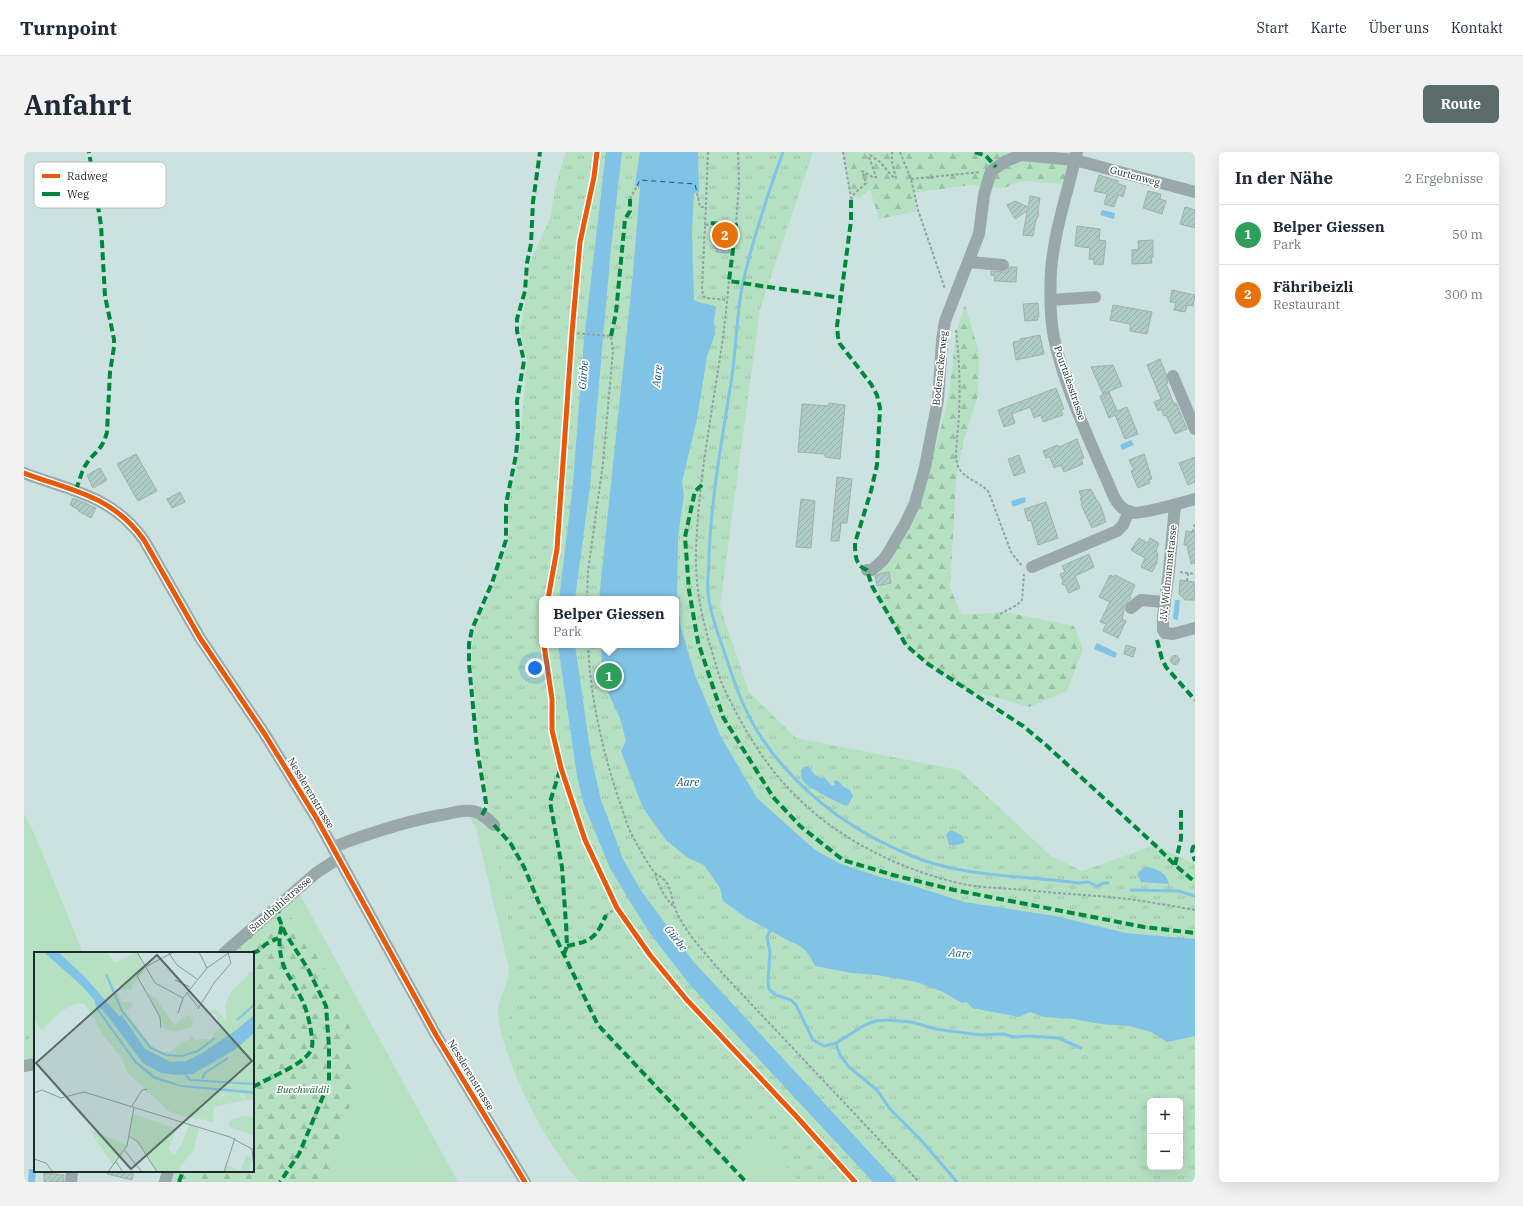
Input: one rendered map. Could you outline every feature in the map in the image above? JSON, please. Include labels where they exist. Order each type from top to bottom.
[{"type":"street","points":[[991,171],[1006,160],[1021,155],[1076,156]]},
{"type":"street","name":"Gurtenweg","points":[[1076,156],[1195,192]]},
{"type":"street","name":"Pourtalèsstrasse","points":[[1076,156],[1055,246],[1051,271],[1051,300],[1054,336],[1068,385],[1114,497],[1120,506],[1129,511]]},
{"type":"street","name":"Bodenackerweg","points":[[867,570],[872,570],[884,560],[902,530],[915,503],[925,467],[938,400],[942,341],[945,321],[979,234],[984,195],[991,171]]},
{"type":"street","points":[[969,262],[1003,264]]},
{"type":"street","points":[[1051,300],[1094,296]]},
{"type":"street","points":[[1173,376],[1195,429]]},
{"type":"street","name":"Nesslerenstrasse","points":[[24,473],[98,499],[114,508],[136,527],[200,638],[264,733],[336,853],[436,1035],[525,1182]]},
{"type":"street","points":[[1029,567],[1118,531],[1123,525],[1129,511],[1142,513],[1195,499]]},
{"type":"street","name":"J.V. Widmannstrasse","points":[[1175,505],[1169,571],[1162,621],[1163,630],[1161,637],[1195,628]]},
{"type":"street","points":[[1131,608],[1141,600],[1165,602]]},
{"type":"street","name":"Sandbühlstrasse","points":[[225,952],[316,873],[336,853],[353,840],[413,821],[464,811],[476,812],[485,817],[494,825]]},
{"type":"street","points":[[24,1066],[34,1064]]},
{"type":"street","points":[[71,1182],[72,1172]]},
{"type":"street","points":[[165,1182],[168,1172]]},
{"type":"path","points":[[708,152],[702,288],[703,296],[706,298],[727,300]]},
{"type":"path","points":[[736,225],[739,183],[738,152]]},
{"type":"path","points":[[843,152],[851,200],[854,194],[866,183],[862,171],[874,178],[876,177],[870,155],[875,158],[894,178],[896,178],[892,162],[892,152]]},
{"type":"path","points":[[900,152],[911,180],[918,210],[951,304]]},
{"type":"path","points":[[911,180],[991,171]]},
{"type":"path","points":[[630,199],[637,186]]},
{"type":"path","points":[[696,193],[700,207],[705,207]]},
{"type":"path","points":[[705,226],[711,223]]},
{"type":"path","points":[[729,281],[722,343],[701,492],[696,553],[698,589],[706,630],[722,682],[752,740],[769,766],[790,791],[814,813],[838,830],[870,850],[930,875],[961,883],[1129,899],[1195,910]]},
{"type":"path","points":[[955,326],[960,375],[960,407],[956,448],[957,464],[960,471],[983,486],[989,493],[1011,552],[1019,564],[1029,567]]},
{"type":"path","points":[[572,333],[611,336],[613,351],[603,463],[588,571],[587,596]]},
{"type":"path","points":[[1193,532],[1195,523]]},
{"type":"path","points":[[1000,614],[1017,605],[1022,600],[1024,571],[1029,567]]},
{"type":"path","points":[[1169,571],[1195,574]]},
{"type":"path","points":[[1187,581],[1188,573]]},
{"type":"path","points":[[588,648],[594,696],[606,762],[633,836],[655,872],[660,889],[674,907],[695,940],[723,974],[919,1182]]},
{"type":"path","points":[[655,872],[668,884],[673,897],[674,907]]},
{"type":"path","points":[[606,915],[617,908]]},
{"type":"green space","points":[[566,152],[813,152],[760,309],[720,606],[749,692],[796,738],[959,770],[1051,856],[1082,871],[1155,845],[1195,864],[1195,1182],[799,1182],[759,1136],[726,1163],[712,1182],[588,1182],[553,1139],[523,1084],[509,1043],[507,1024],[516,994],[516,961],[489,815],[479,741],[471,660],[476,623],[490,595],[507,545],[509,532],[508,498],[515,476],[520,442],[527,361],[520,331],[528,288],[529,265],[550,219],[555,188]]},
{"type":"green space","points":[[844,152],[1076,152],[1062,184],[1028,181],[1015,183],[1005,188],[971,185],[913,193],[917,211],[879,219],[870,190],[859,198],[849,193]]},
{"type":"green space","points":[[965,305],[979,352],[978,395],[963,443],[956,482],[950,588],[962,615],[1005,612],[1074,626],[1083,649],[1067,691],[1029,707],[996,697],[972,693],[928,664],[906,645],[878,598],[881,561],[907,520],[936,447],[949,395],[956,333]]},
{"type":"green space","points":[[24,814],[34,833],[83,952],[34,952],[34,1059],[24,1061],[24,1044],[29,1046],[24,1015]]},
{"type":"green space","points":[[464,814],[471,814],[491,825],[516,961],[516,994],[507,1024],[509,1043],[523,1084],[553,1139],[588,1182],[579,1182],[549,1140],[532,1110],[504,1044],[499,1024],[498,1010],[509,974],[509,969],[476,828],[470,818]]},
{"type":"green space","points":[[298,891],[458,1182],[325,1182],[328,1171],[279,907]]},
{"type":"green space","name":"Buechwäldli","points":[[279,907],[300,926],[336,989],[352,1034],[353,1097],[325,1182],[168,1182],[171,1172],[254,1172],[254,952],[230,952]]},
{"type":"green space","points":[[24,1015],[30,1047],[24,1044]]},
{"type":"green space","points":[[759,1136],[799,1182],[748,1182],[729,1161]]},
{"type":"green space","points":[[726,1163],[743,1182],[712,1182]]},
{"type":"water","name":"Gürbe","points":[[606,152],[622,152],[611,248],[590,486],[575,596],[559,596],[573,484],[584,340]]},
{"type":"water","name":"Aare","points":[[640,152],[698,152],[699,192],[694,193],[692,233],[694,300],[716,307],[714,319],[715,334],[707,356],[697,419],[682,482],[684,496],[678,536],[677,596],[599,596],[633,273],[640,187],[635,185]]},
{"type":"water","points":[[1102,210],[1115,213],[1114,219],[1100,215]]},
{"type":"water","points":[[1131,440],[1134,445],[1122,450],[1120,445]]},
{"type":"water","points":[[1025,497],[1026,502],[1013,507],[1011,501]]},
{"type":"water","points":[[1175,600],[1180,600],[1178,620],[1173,619]]},
{"type":"water","name":"Aare","points":[[679,614],[681,628],[695,675],[721,737],[757,798],[815,850],[841,864],[964,902],[1055,916],[1126,933],[1195,939],[1195,1036],[1167,1042],[1151,1032],[1129,1026],[1044,1017],[1030,1012],[1019,1017],[972,1008],[967,1002],[962,1003],[943,992],[917,982],[815,966],[808,954],[799,945],[745,917],[723,901],[720,888],[704,865],[688,858],[666,840],[643,808],[621,751],[626,741],[620,718],[609,695],[602,668],[601,648],[679,648]]},
{"type":"water","points":[[1097,643],[1117,653],[1115,658],[1094,649]]},
{"type":"water","name":"Gürbe","points":[[558,648],[575,648],[591,756],[601,800],[623,859],[642,892],[693,961],[897,1182],[873,1182],[690,985],[649,932],[610,868],[584,805],[577,776]]},
{"type":"water","points":[[808,766],[815,775],[825,778],[832,786],[835,785],[834,781],[837,780],[844,787],[850,790],[853,796],[848,805],[846,806],[829,798],[805,783],[802,778],[801,770]]},
{"type":"water","points":[[951,830],[961,835],[965,842],[957,845],[949,845],[946,834]]},
{"type":"water","points":[[1146,867],[1164,874],[1169,884],[1141,882],[1137,874]]},
{"type":"water","points":[[29,1169],[34,1169],[34,1172],[36,1172],[35,1182],[28,1182]]},
{"type":"building","points":[[1099,175],[1118,181],[1118,184],[1126,186],[1123,197],[1118,195],[1114,207],[1104,204],[1107,194],[1094,191]]},
{"type":"building","points":[[1148,191],[1161,194],[1160,199],[1166,201],[1162,214],[1143,208]]},
{"type":"building","points":[[1030,196],[1040,198],[1038,211],[1039,215],[1036,220],[1033,236],[1023,235],[1027,211],[1015,219],[1007,205],[1015,201],[1028,207]]},
{"type":"building","points":[[1185,207],[1195,210],[1195,228],[1180,224]]},
{"type":"building","points":[[1077,226],[1100,229],[1099,240],[1106,241],[1103,265],[1094,264],[1094,260],[1089,259],[1090,248],[1075,246]]},
{"type":"building","points":[[716,228],[731,230],[729,253],[716,252],[717,249],[714,248]]},
{"type":"building","points":[[1153,240],[1153,257],[1151,257],[1152,263],[1132,264],[1132,250],[1139,249],[1138,241]]},
{"type":"building","points":[[1010,267],[1017,267],[1016,282],[994,281],[995,276],[991,275],[991,271],[1006,272]]},
{"type":"building","points":[[1172,290],[1195,295],[1193,306],[1187,305],[1185,312],[1174,310],[1176,303],[1170,302]]},
{"type":"building","points":[[1038,303],[1038,320],[1025,321],[1023,304]]},
{"type":"building","points":[[1113,305],[1152,312],[1147,334],[1130,331],[1130,324],[1110,320]]},
{"type":"building","points":[[1040,335],[1044,354],[1016,360],[1013,342]]},
{"type":"building","points":[[1160,359],[1166,374],[1168,383],[1166,384],[1174,404],[1176,403],[1187,429],[1175,434],[1166,415],[1164,416],[1161,409],[1158,411],[1154,402],[1161,399],[1147,365]]},
{"type":"building","points":[[1113,365],[1122,386],[1103,394],[1091,367]]},
{"type":"building","points":[[1056,388],[1064,409],[1061,410],[1063,415],[1043,422],[1041,415],[1034,418],[1030,407],[1012,414],[1015,423],[1004,427],[998,410]]},
{"type":"building","points":[[1109,392],[1117,411],[1127,407],[1138,434],[1125,439],[1115,415],[1109,418],[1100,396]]},
{"type":"building","points":[[829,403],[845,405],[840,459],[825,457],[825,454],[798,452],[802,404],[829,406]]},
{"type":"building","points":[[1077,439],[1084,458],[1081,459],[1083,464],[1064,472],[1061,465],[1054,468],[1050,457],[1046,458],[1043,451],[1058,445],[1059,447]]},
{"type":"building","points":[[136,454],[157,491],[138,501],[117,464]]},
{"type":"building","points":[[1144,454],[1152,479],[1149,480],[1150,483],[1138,488],[1131,471],[1134,470],[1129,460]]},
{"type":"building","points":[[1019,455],[1025,472],[1014,476],[1008,459]]},
{"type":"building","points":[[1195,457],[1195,482],[1188,485],[1179,463]]},
{"type":"building","points":[[100,468],[107,480],[93,488],[87,475]]},
{"type":"building","points":[[837,477],[852,479],[847,523],[841,523],[839,541],[831,541]]},
{"type":"building","points":[[1091,489],[1101,507],[1106,522],[1092,528],[1081,504],[1080,498],[1082,498],[1079,491]]},
{"type":"building","points":[[180,492],[185,502],[172,508],[167,499]]},
{"type":"building","points":[[73,498],[96,508],[91,518],[70,505]]},
{"type":"building","points":[[801,499],[815,501],[811,548],[796,547]]},
{"type":"building","points":[[1046,502],[1058,538],[1038,545],[1031,520],[1028,521],[1024,509]]},
{"type":"building","points":[[1186,531],[1195,532],[1195,563],[1191,564],[1187,545],[1184,545]]},
{"type":"building","points":[[1139,538],[1148,543],[1150,538],[1159,543],[1156,550],[1158,555],[1157,563],[1152,572],[1141,567],[1145,558],[1131,550]]},
{"type":"building","points":[[1089,554],[1094,567],[1075,576],[1080,588],[1069,593],[1065,585],[1062,584],[1063,581],[1060,574],[1065,572],[1062,566]]},
{"type":"building","points":[[889,572],[891,583],[877,586],[875,576]]},
{"type":"building","points":[[1110,575],[1114,577],[1115,575],[1135,585],[1130,599],[1124,606],[1122,619],[1126,621],[1118,638],[1103,631],[1106,624],[1100,622],[1110,602],[1099,597]]},
{"type":"building","points":[[1180,580],[1194,582],[1195,600],[1185,600],[1179,594]]},
{"type":"building","points":[[1126,645],[1136,648],[1133,657],[1124,654]]},
{"type":"building","points":[[1173,656],[1177,656],[1179,660],[1177,664],[1173,664],[1171,662],[1171,658]]},
{"type":"building","points":[[108,1172],[134,1172],[132,1180],[107,1174]]},
{"type":"building","points":[[44,1173],[64,1175],[64,1182],[44,1182]]},
{"type":"waterway","points":[[783,152],[760,219],[742,287],[732,376],[717,473],[710,536],[709,600],[715,625],[745,709],[755,728],[776,757],[809,792],[847,822],[890,846],[932,863],[973,872],[1079,883],[1088,882],[1097,886],[1108,883]]},
{"type":"waterway","points":[[1131,890],[1178,891],[1195,896]]},
{"type":"waterway","points":[[771,929],[767,937],[770,952],[769,989],[776,995],[791,1000],[796,1005],[813,1040],[824,1046],[836,1043],[865,1025],[875,1021],[887,1020],[911,1022],[936,1029],[980,1035],[1003,1034],[1015,1037],[1029,1036],[1058,1038],[1081,1048]]},
{"type":"waterway","points":[[836,1043],[840,1055],[849,1067],[877,1090],[890,1109],[920,1139],[957,1182]]},
{"type":"ferry route","points":[[637,186],[640,180],[695,184],[697,193]]},
{"type":"marked path","points":[[89,152],[91,162]]},
{"type":"marked path","points":[[482,815],[486,808],[486,803],[477,748],[469,664],[469,644],[472,629],[492,583],[506,540],[506,504],[516,455],[518,433],[517,401],[524,361],[517,331],[517,319],[525,291],[527,263],[531,244],[533,202],[540,152]]},
{"type":"marked path","points":[[975,152],[986,156],[996,167]]},
{"type":"marked path","points":[[611,336],[616,313],[625,219],[630,211],[630,199]]},
{"type":"marked path","points":[[851,200],[851,221],[837,326],[838,337],[840,344],[871,384],[877,395],[880,408],[877,465],[871,491],[855,543],[856,559],[858,563],[867,570],[872,586],[906,645],[928,664],[1023,726],[1046,745],[1195,882]]},
{"type":"marked path","points":[[76,490],[85,466],[103,444],[107,432],[110,372],[114,347],[114,339],[105,296],[101,225],[98,208]]},
{"type":"marked path","points":[[711,223],[736,225],[729,281],[841,298]]},
{"type":"marked path","points":[[702,485],[695,491],[685,537],[689,590],[698,642],[723,717],[773,797],[800,826],[843,860],[893,875],[954,890],[1144,927],[1195,933]]},
{"type":"marked path","points":[[1157,640],[1162,659],[1166,667],[1195,700]]},
{"type":"marked path","points":[[560,770],[550,802],[562,867],[567,946],[564,954]]},
{"type":"marked path","points":[[1175,865],[1181,839],[1181,810]]},
{"type":"marked path","points":[[494,825],[511,844],[524,867],[539,903],[598,1025],[746,1182]]},
{"type":"marked path","points":[[1195,846],[1193,847],[1192,851],[1195,861]]},
{"type":"marked path","points":[[279,905],[278,916],[285,933],[308,969],[326,1006],[329,1047],[329,1082],[299,1154],[280,1182]]},
{"type":"marked path","points":[[567,946],[588,940],[596,934],[606,915]]},
{"type":"marked path","points":[[254,1086],[299,1062],[306,1057],[312,1047],[311,1031],[306,1009],[283,964],[280,949],[282,925]]},
{"type":"marked path","points":[[254,952],[278,938]]},
{"type":"marked path","points":[[179,1182],[183,1172]]},
{"type":"cycle path","points":[[549,596],[557,549],[580,242],[594,177],[597,152]]},
{"type":"cycle path","points":[[24,473],[90,496],[118,513],[132,525],[144,540],[200,638],[264,733],[317,819],[436,1035],[525,1182]]},
{"type":"cycle path","points":[[544,648],[552,699],[552,730],[561,768],[585,840],[617,908],[650,955],[686,999],[796,1116],[855,1182]]},
{"type":"place","name":"Fähribeizli","points":[[725,235]]},
{"type":"place","name":"Belper Giessen","points":[[609,676]]}]
